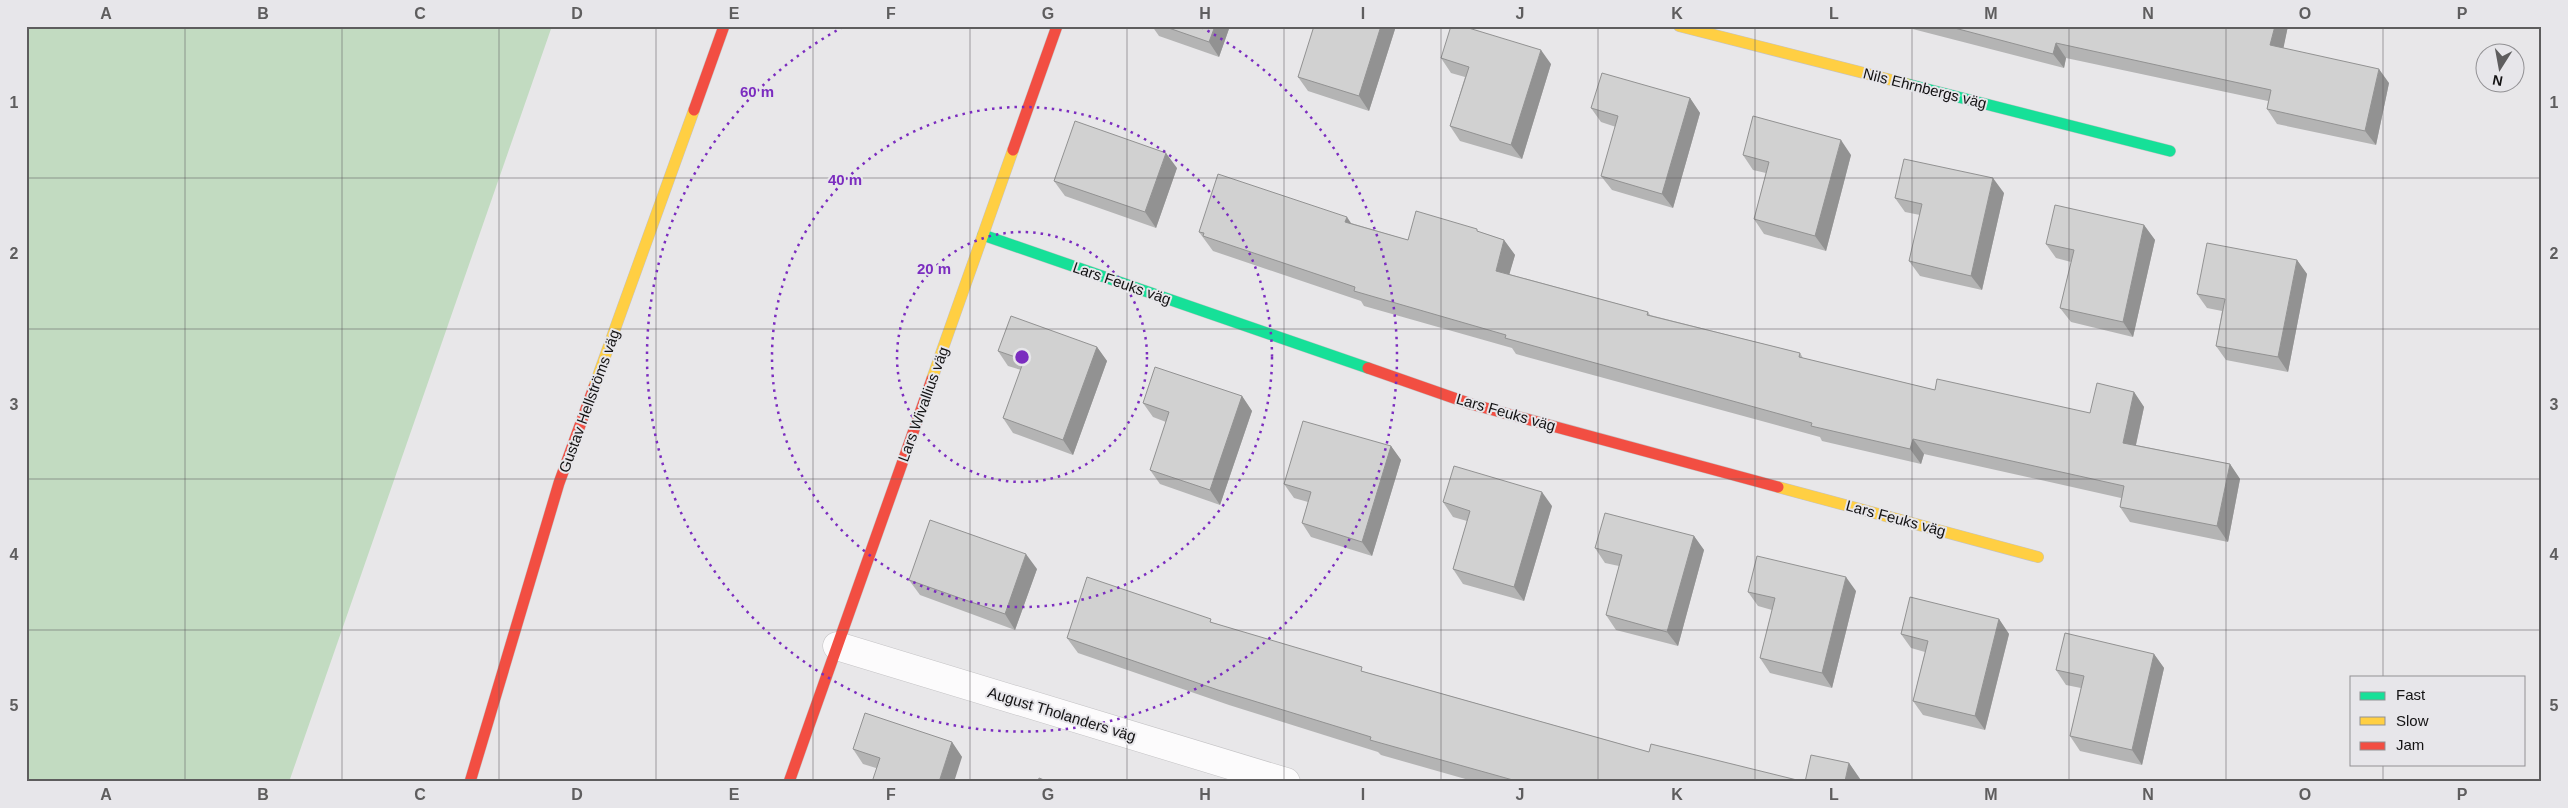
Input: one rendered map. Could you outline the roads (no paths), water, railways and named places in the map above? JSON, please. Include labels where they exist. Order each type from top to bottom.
[{"type":"street","name":"Gustav Hellströms väg","points":[[470,782],[559,483],[724,26]]},
{"type":"street","name":"Lars Wivallius väg","points":[[789,782],[1057,26]]},
{"type":"street","name":"Nils Ehrnbergs väg","points":[[1679,26],[2170,151]]},
{"type":"street","name":"Lars Feuks väg","points":[[983,235],[1471,404],[2038,557]]},
{"type":"street","name":"August Tholanders väg","points":[[837,646],[1286,782]]}]
